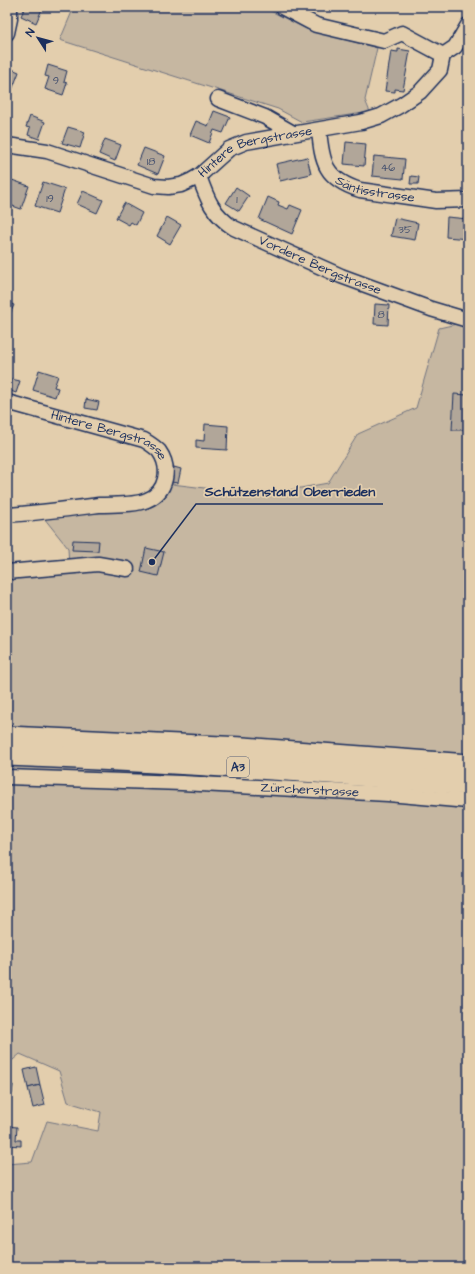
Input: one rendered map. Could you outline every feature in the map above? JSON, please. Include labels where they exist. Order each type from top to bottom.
[{"type":"highway","name":"A3","points":[[7,737],[235,748],[468,766]]},
{"type":"highway","name":"A3","points":[[7,756],[247,767],[468,784]]},
{"type":"street","points":[[7,33],[10,19],[10,7]]},
{"type":"street","points":[[282,7],[316,25],[384,40],[402,33],[443,55],[455,47],[468,25]]},
{"type":"street","name":"Hintere Bergstrasse","points":[[7,145],[48,151],[154,186],[174,186],[199,176],[229,149],[246,142],[361,122],[381,116],[420,92],[440,70],[443,55]]},
{"type":"street","points":[[218,99],[266,117],[293,133]]},
{"type":"street","name":"Säntisstrasse","points":[[319,130],[320,146],[324,161],[331,174],[340,182],[348,186],[360,190],[436,201],[468,200]]},
{"type":"street","name":"Vordere Bergstrasse","points":[[199,176],[210,203],[216,213],[234,228],[341,276],[431,309],[468,320]]},
{"type":"street","name":"Hintere Bergstrasse","points":[[7,402],[144,440],[158,450],[166,463],[166,475],[163,485],[157,493],[149,499],[140,502],[99,505],[40,513],[7,515]]},
{"type":"street","points":[[7,572],[98,564],[127,569]]},
{"type":"street","name":"Zürcherstrasse","points":[[7,777],[174,783],[468,801]]},
{"type":"shaded area","points":[[74,7],[263,7],[306,29],[377,48],[365,100],[370,112],[302,122],[278,109],[60,40]]},
{"type":"shaded area","points":[[461,323],[468,324],[468,1267],[7,1267],[7,1164],[32,1162],[47,1121],[98,1131],[101,1112],[68,1102],[59,1071],[20,1054],[7,1065],[7,572],[69,567],[68,548],[40,513],[148,509],[172,484],[262,495],[328,483],[358,434],[416,408],[439,328]]},
{"type":"building","points":[[25,7],[43,7],[36,23],[21,16]]},
{"type":"building","points":[[398,49],[410,51],[403,90],[395,89],[395,92],[385,91],[391,51],[398,52]]},
{"type":"building","points":[[48,65],[67,71],[64,82],[67,83],[63,95],[45,89],[49,77],[45,76]]},
{"type":"building","points":[[7,67],[19,72],[12,90],[7,88]]},
{"type":"building","points":[[214,111],[230,117],[223,133],[214,130],[209,143],[190,135],[196,121],[208,126]]},
{"type":"building","points":[[30,116],[45,122],[39,139],[28,135],[30,128],[26,127]]},
{"type":"building","points":[[68,127],[85,132],[80,148],[62,143]]},
{"type":"building","points":[[105,139],[121,145],[115,161],[99,154]]},
{"type":"building","points":[[346,142],[366,144],[364,166],[344,164]]},
{"type":"building","points":[[144,148],[165,156],[158,174],[137,165]]},
{"type":"building","points":[[374,156],[405,159],[403,179],[372,176]]},
{"type":"building","points":[[307,157],[311,174],[280,181],[276,164]]},
{"type":"building","points":[[411,176],[419,177],[418,184],[410,184]]},
{"type":"building","points":[[12,180],[29,186],[21,209],[7,204],[7,196]]},
{"type":"building","points":[[43,182],[65,189],[57,213],[35,206]]},
{"type":"building","points":[[236,187],[249,196],[239,211],[226,203]]},
{"type":"building","points":[[83,191],[103,200],[97,213],[77,204]]},
{"type":"building","points":[[268,197],[279,202],[278,205],[288,209],[290,205],[302,210],[292,234],[259,219]]},
{"type":"building","points":[[124,203],[142,213],[136,225],[131,222],[129,225],[116,218]]},
{"type":"building","points":[[167,217],[181,225],[170,244],[157,236]]},
{"type":"building","points":[[447,217],[468,219],[468,239],[446,237]]},
{"type":"building","points":[[395,218],[418,223],[415,240],[391,236]]},
{"type":"building","points":[[7,302],[14,305],[10,314],[7,313]]},
{"type":"building","points":[[375,304],[389,305],[388,325],[374,324]]},
{"type":"building","points":[[39,370],[58,376],[54,387],[58,388],[55,397],[33,390]]},
{"type":"building","points":[[11,379],[20,381],[16,393],[8,390]]},
{"type":"building","points":[[454,394],[468,395],[468,430],[452,430]]},
{"type":"building","points":[[86,399],[99,402],[97,410],[85,408]]},
{"type":"building","points":[[205,424],[228,426],[227,450],[196,448],[196,440],[204,441]]},
{"type":"building","points":[[174,467],[181,469],[178,483],[171,482]]},
{"type":"building","points":[[73,540],[99,541],[98,551],[72,550]]},
{"type":"building","points":[[146,548],[164,552],[158,576],[141,572]]},
{"type":"building","points":[[36,1067],[40,1085],[28,1088],[24,1070]]},
{"type":"building","points":[[7,1085],[13,1085],[12,1094],[7,1094]]},
{"type":"building","points":[[40,1085],[45,1105],[33,1108],[28,1088]]},
{"type":"building","points":[[7,1126],[17,1127],[16,1140],[21,1140],[21,1146],[7,1145]]},
{"type":"place","name":"Schützenstand Oberrieden","points":[[152,562]]}]
